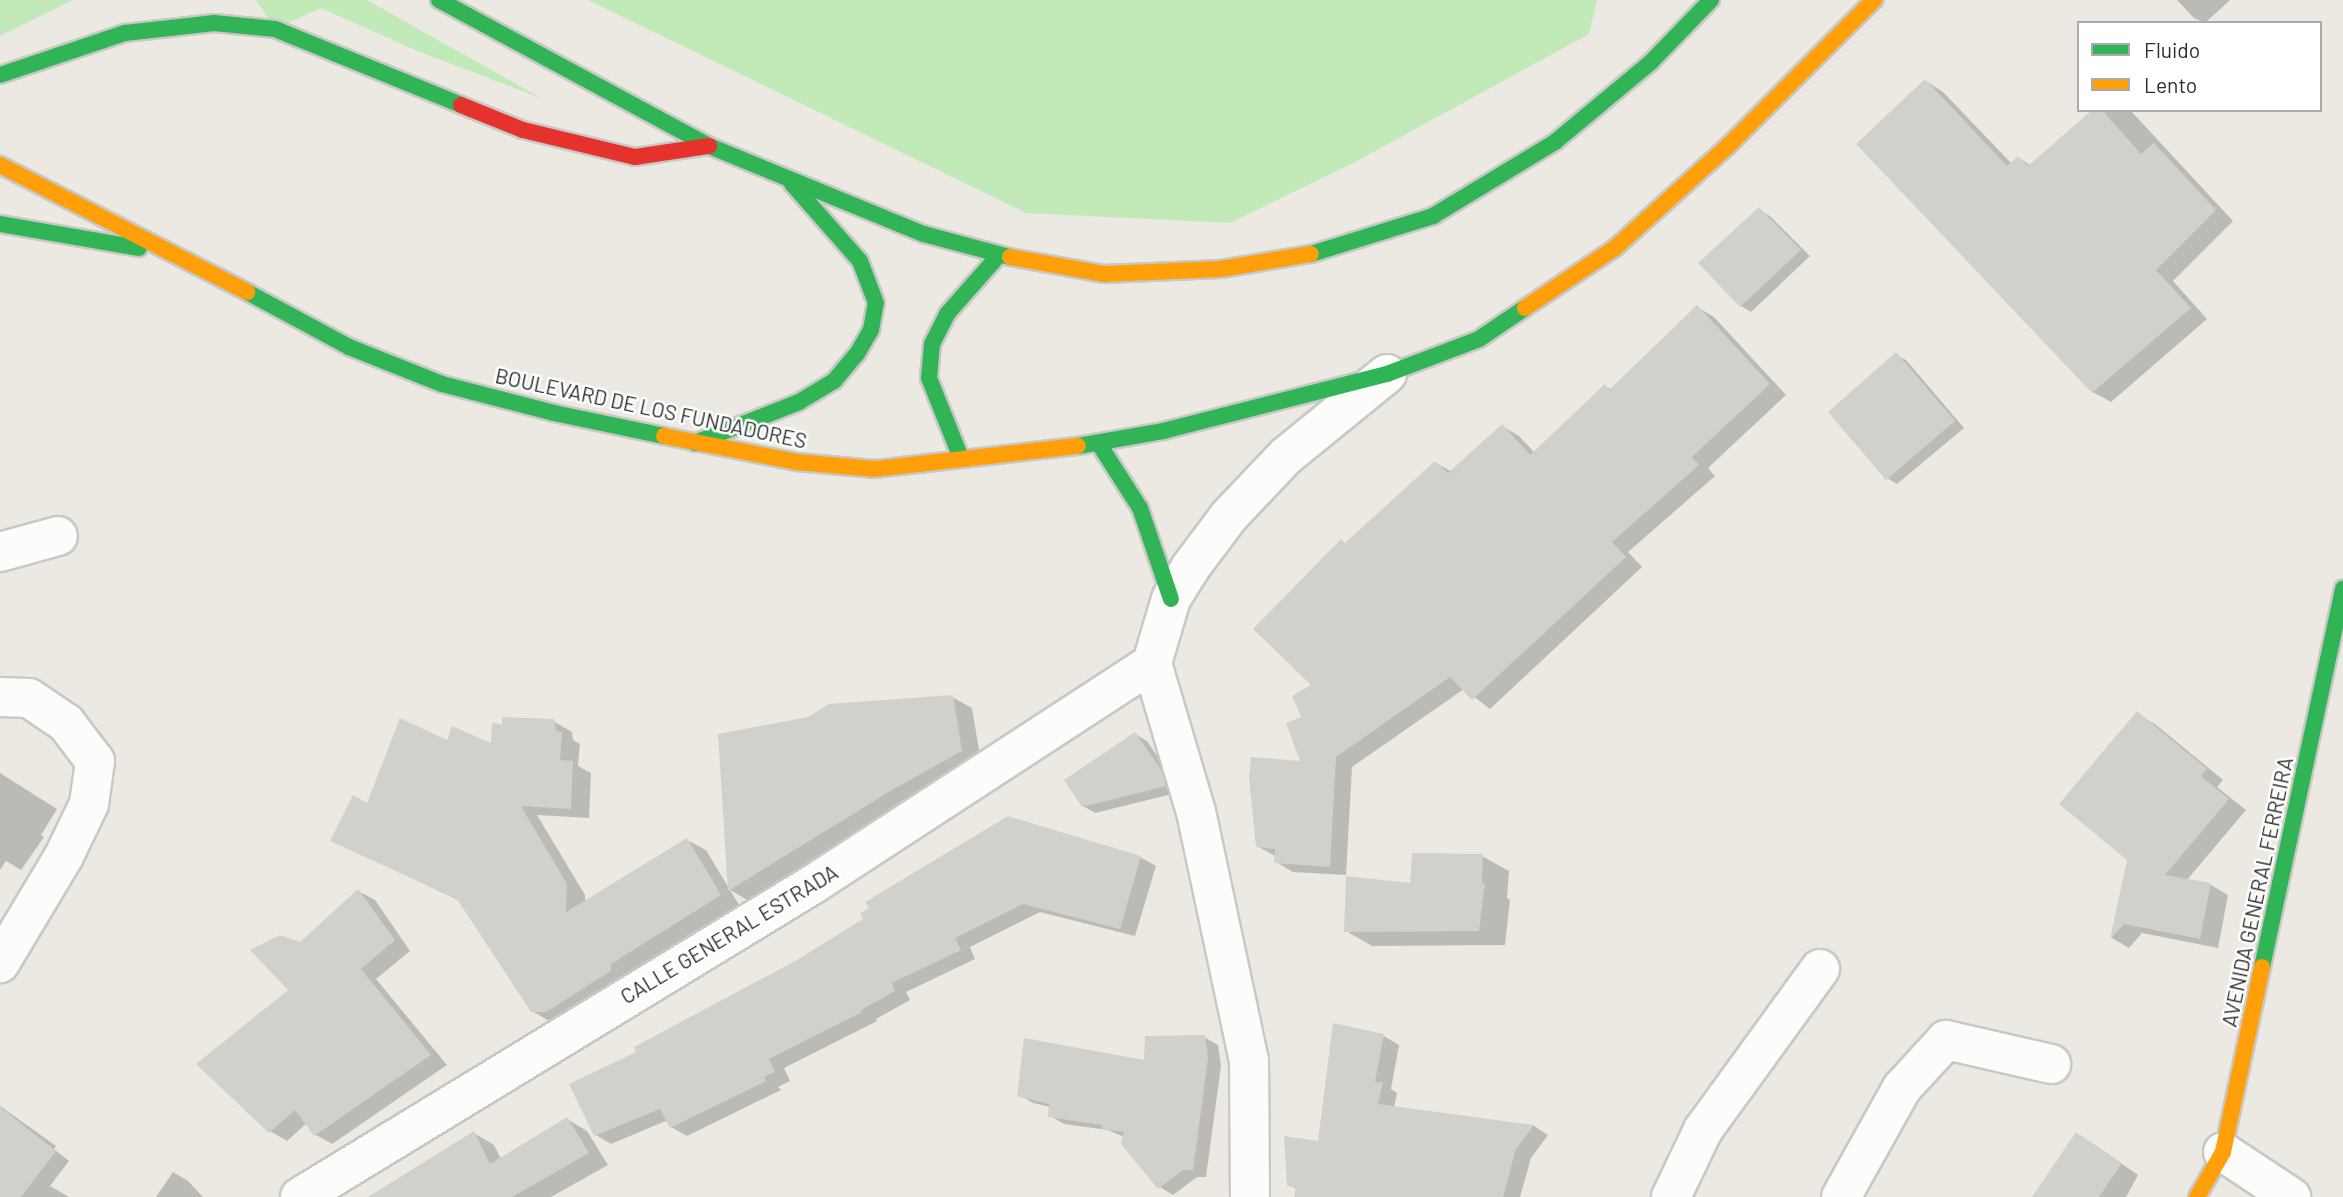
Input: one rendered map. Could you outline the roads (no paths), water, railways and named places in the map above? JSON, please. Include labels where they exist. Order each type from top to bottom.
[{"type":"main road","points":[[439,0],[709,146],[887,220],[999,255],[1104,274],[1221,270],[1300,258],[1433,216],[1555,142],[1651,62],[1712,0]]},
{"type":"main road","name":"BOULEVARD DE LOS FUNDADORES","points":[[0,165],[179,255],[349,346],[442,384],[554,413],[695,443],[797,461],[875,469],[1099,444],[1163,431],[1387,374],[1479,339],[1615,248],[1730,144],[1874,0]]},
{"type":"main road","points":[[0,75],[125,33],[214,23],[262,27],[275,29],[372,67],[523,130],[635,157],[709,146]]},
{"type":"main road","points":[[695,443],[799,402],[834,381],[857,354],[871,330],[876,303],[860,261],[786,178]]},
{"type":"main road","points":[[0,223],[179,255]]},
{"type":"main road","points":[[961,458],[929,378],[932,344],[947,314],[999,255]]},
{"type":"main road","points":[[1099,444],[1140,508],[1171,599]]},
{"type":"main road","name":"AVENIDA GENERAL FERREIRA","points":[[2197,1197],[2224,1152],[2343,589]]},
{"type":"street","points":[[1250,1197],[1249,1061],[1196,811],[1152,663],[1171,599],[1190,568],[1229,516],[1286,456],[1387,374]]},
{"type":"street","points":[[0,552],[58,536]]},
{"type":"street","name":"CALLE GENERAL ESTRADA","points":[[300,1197],[812,885],[1152,663]]},
{"type":"street","points":[[0,697],[29,698],[66,723],[95,761],[89,804],[64,856],[0,962]]},
{"type":"street","points":[[1671,1197],[1703,1130],[1821,969]]},
{"type":"street","points":[[1841,1197],[1902,1088],[1945,1040],[2051,1064]]},
{"type":"street","points":[[2224,1152],[2291,1197]]}]
